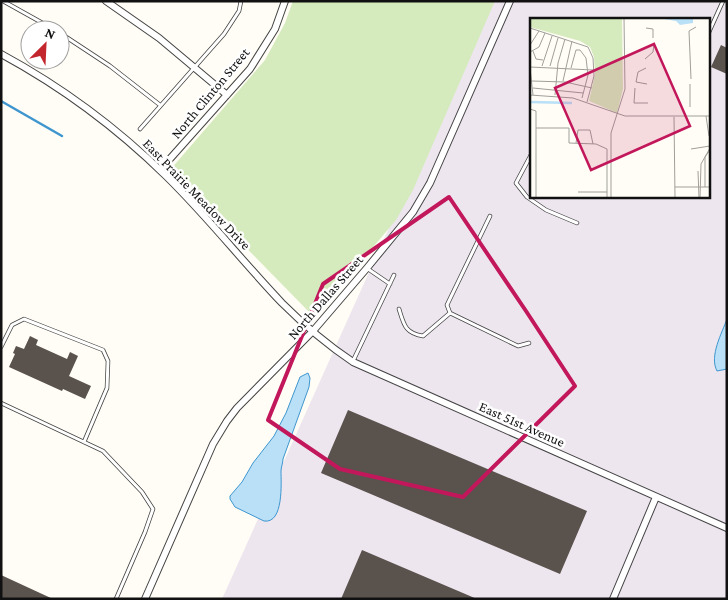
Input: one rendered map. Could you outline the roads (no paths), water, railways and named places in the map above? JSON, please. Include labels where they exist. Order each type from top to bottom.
[{"type":"street","points":[[106,1],[149,31],[226,95]]},
{"type":"street","name":"North Clinton Street","points":[[160,170],[250,69],[275,29],[286,1]]},
{"type":"street","name":"North Dallas Street","points":[[145,599],[213,444],[223,427],[237,408],[313,331],[413,212],[426,191],[510,1]]},
{"type":"street","name":"East Prairie Meadow Drive","points":[[1,54],[39,75],[120,134],[192,202],[282,303],[313,331]]},
{"type":"street","name":"East 51st Avenue","points":[[313,331],[353,362],[727,528]]},
{"type":"street","points":[[613,599],[656,497]]},
{"type":"lane","points":[[3,1],[37,20]]},
{"type":"lane","points":[[140,129],[224,34],[239,11],[241,1]]},
{"type":"lane","points":[[710,30],[723,1]]},
{"type":"lane","points":[[70,40],[116,70],[160,105]]},
{"type":"lane","points":[[530,157],[516,183],[527,198],[546,210],[577,223]]},
{"type":"lane","points":[[490,216],[447,305],[450,312],[518,346],[529,343]]},
{"type":"lane","points":[[367,268],[390,284]]},
{"type":"lane","points":[[353,362],[394,275]]},
{"type":"lane","points":[[399,310],[405,327],[415,335],[423,336],[450,312]]},
{"type":"lane","points":[[1,347],[12,325],[24,319],[103,350],[108,361],[107,388],[84,442]]},
{"type":"lane","points":[[1,403],[103,451],[142,492],[153,509],[116,599]]},
{"type":"water","points":[[727,319],[727,369],[717,371],[714,359],[715,352]]},
{"type":"water","points":[[308,373],[310,378],[309,387],[283,459],[278,509],[275,516],[270,520],[264,521],[235,507],[230,496],[274,436],[286,413],[300,377]]},
{"type":"waterway","points":[[1,101],[62,136]]}]
